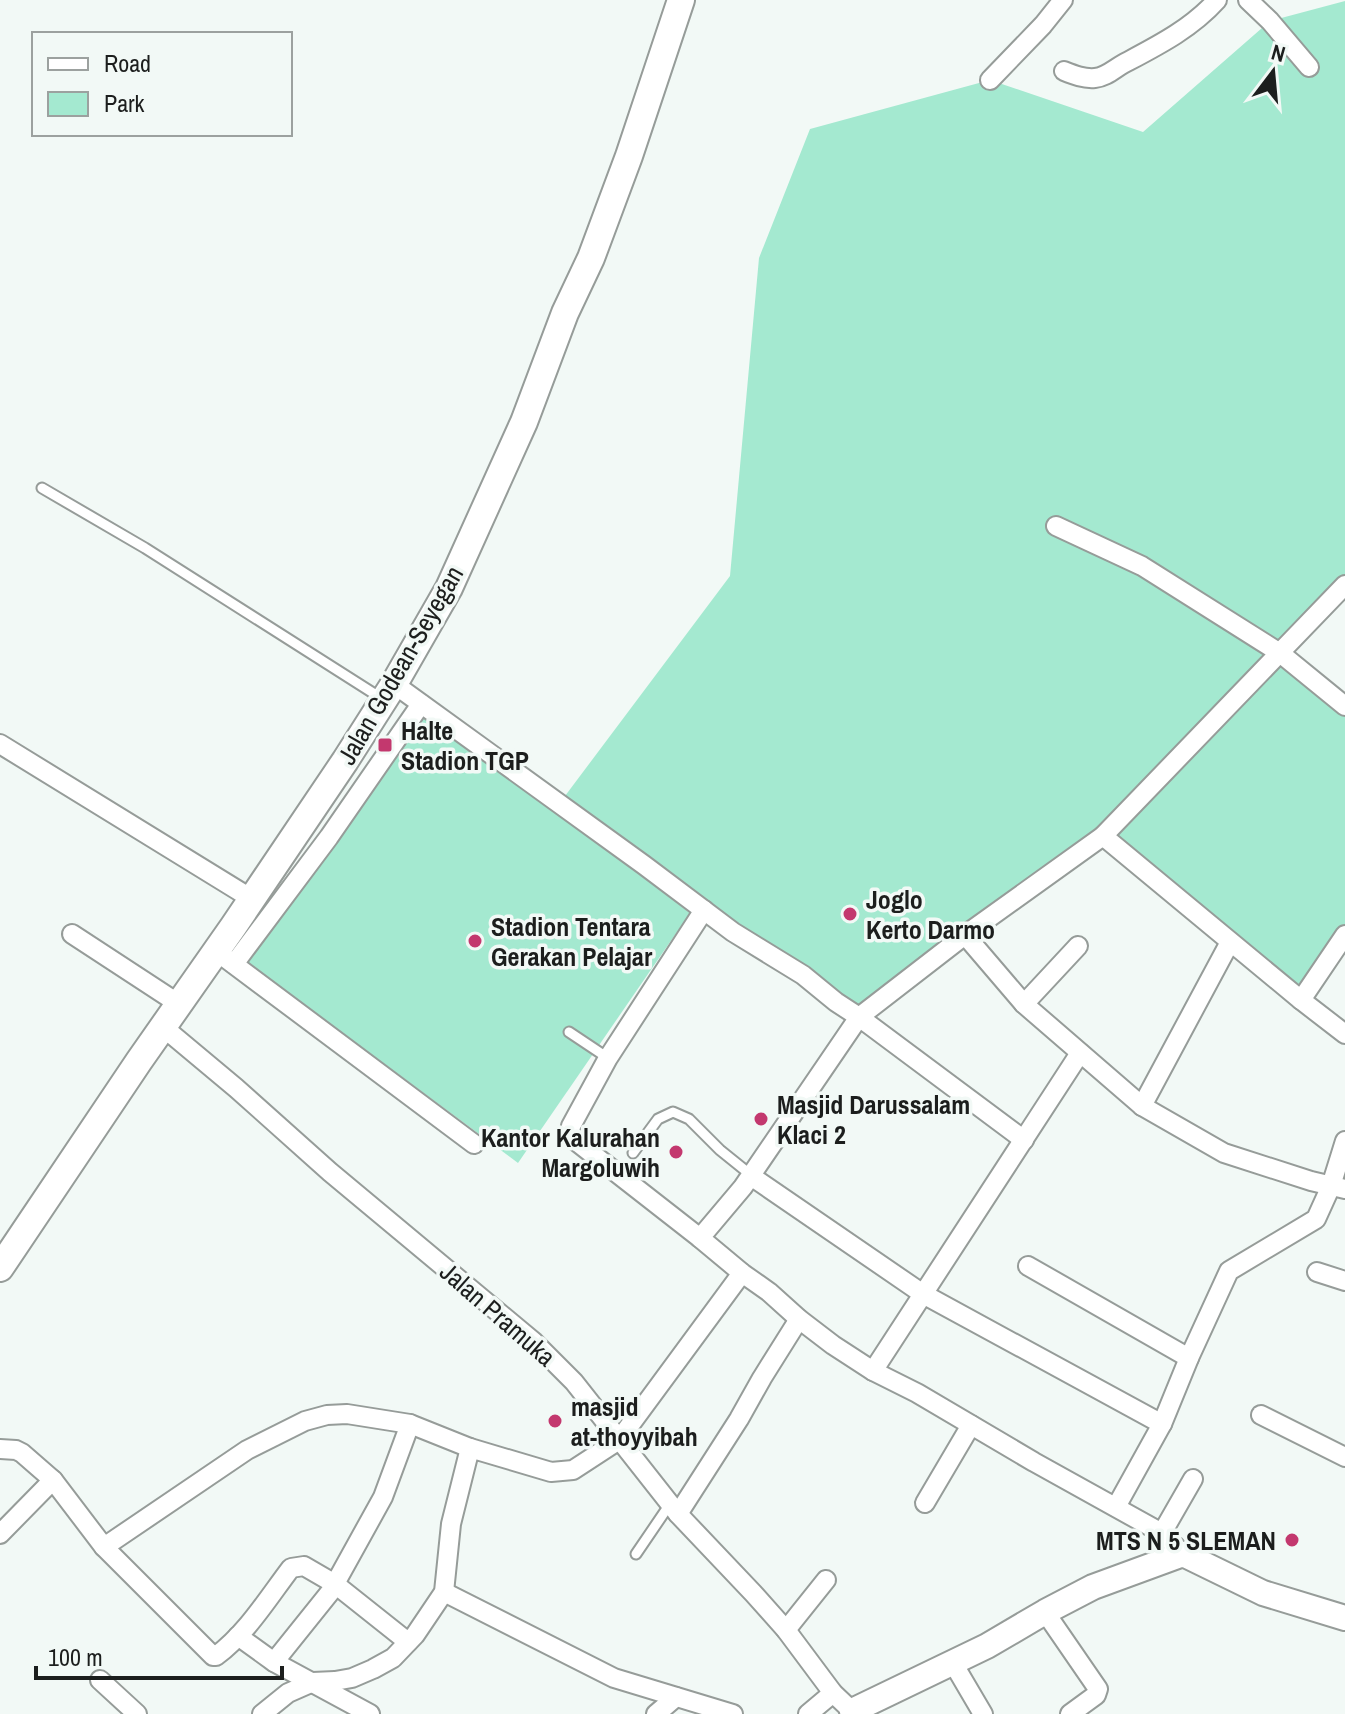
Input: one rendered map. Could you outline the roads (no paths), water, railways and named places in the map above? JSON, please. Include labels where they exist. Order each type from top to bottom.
[{"type":"main road","name":"Jalan Godean-Seyegan","points":[[5,1252],[179,1004],[225,957],[252,899],[389,692],[449,588],[524,422],[565,313],[591,258],[681,0]]},
{"type":"street","points":[[990,80],[1063,0]]},
{"type":"street","points":[[1064,71],[1077,77],[1105,76],[1195,22],[1217,0]]},
{"type":"street","points":[[1248,0],[1309,67]]},
{"type":"street","points":[[1056,526],[1142,566],[1280,653],[1345,706]]},
{"type":"street","points":[[700,1238],[751,1176],[859,1017],[965,935],[1103,836],[1345,585]]},
{"type":"street","points":[[389,692],[421,704],[733,932],[803,975],[1024,1140]]},
{"type":"street","points":[[421,704],[329,837],[225,957],[474,1144]]},
{"type":"street","points":[[0,744],[252,899]]},
{"type":"street","points":[[1103,836],[1345,1034]]},
{"type":"street","points":[[704,910],[608,1058],[571,1126],[572,1138],[769,1292],[799,1319],[873,1371],[1162,1533],[1183,1554],[1263,1593],[1343,1614]]},
{"type":"street","points":[[72,934],[179,1004]]},
{"type":"street","points":[[965,935],[1024,1004],[1142,1106],[1224,1153],[1338,1188]]},
{"type":"street","points":[[1301,1000],[1345,935]]},
{"type":"street","points":[[1142,1106],[1230,942]]},
{"type":"street","points":[[1024,1004],[1078,946]]},
{"type":"street","name":"Jalan Pramuka","points":[[163,1027],[330,1172],[534,1342],[574,1382],[674,1509],[786,1630],[833,1693],[853,1712]]},
{"type":"street","points":[[873,1371],[1080,1053]]},
{"type":"street","points":[[1116,1507],[1162,1424],[1229,1271],[1316,1219],[1338,1188],[1345,1141]]},
{"type":"street","points":[[751,1176],[923,1294],[1162,1424]]},
{"type":"street","points":[[1028,1266],[1189,1358]]},
{"type":"street","points":[[1317,1272],[1345,1281]]},
{"type":"street","points":[[104,1547],[247,1450],[305,1421],[327,1415],[347,1414],[410,1424],[470,1448],[551,1472],[573,1470],[619,1440],[742,1273]]},
{"type":"street","points":[[674,1509],[739,1419],[799,1319]]},
{"type":"street","points":[[1261,1415],[1345,1457]]},
{"type":"street","points":[[274,1662],[335,1584],[383,1497],[410,1424]]},
{"type":"street","points":[[925,1503],[971,1425]]},
{"type":"street","points":[[262,1714],[288,1693],[313,1682],[352,1678],[393,1658],[415,1635],[444,1592],[451,1524],[470,1448]]},
{"type":"street","points":[[0,1449],[22,1453],[53,1480],[104,1547],[213,1656],[230,1646],[291,1568],[304,1566],[335,1584],[408,1642]]},
{"type":"street","points":[[1162,1533],[1193,1479]]},
{"type":"street","points":[[0,1534],[53,1480]]},
{"type":"street","points":[[853,1712],[987,1646],[1093,1587],[1183,1554]]},
{"type":"street","points":[[786,1630],[826,1580]]},
{"type":"street","points":[[444,1592],[614,1678],[733,1714]]},
{"type":"street","points":[[1045,1612],[1098,1689],[1096,1695],[1070,1714]]},
{"type":"street","points":[[238,1636],[274,1662],[370,1714]]},
{"type":"street","points":[[953,1663],[983,1714]]},
{"type":"street","points":[[100,1680],[137,1714]]},
{"type":"street","points":[[808,1714],[833,1693]]},
{"type":"street","points":[[656,1714],[676,1697]]},
{"type":"lane","points":[[42,488],[389,692]]},
{"type":"lane","points":[[569,1032],[608,1058]]},
{"type":"lane","points":[[633,1153],[658,1119],[673,1112],[689,1119],[751,1176]]},
{"type":"lane","points":[[636,1554],[674,1509]]},
{"type":"place","name":"Halte Stadion TGP","points":[[385,745]]},
{"type":"place","name":"Joglo Kerto Darmo","points":[[850,914]]},
{"type":"place","name":"Stadion Tentara Gerakan Pelajar","points":[[475,941]]},
{"type":"place","name":"Masjid Darussalam Klaci 2","points":[[761,1119]]},
{"type":"place","name":"Kantor Kalurahan Margoluwih","points":[[676,1152]]},
{"type":"place","name":"masjid at-thoyyibah","points":[[555,1421]]},
{"type":"place","name":"MTS N 5 SLEMAN","points":[[1292,1540]]}]
